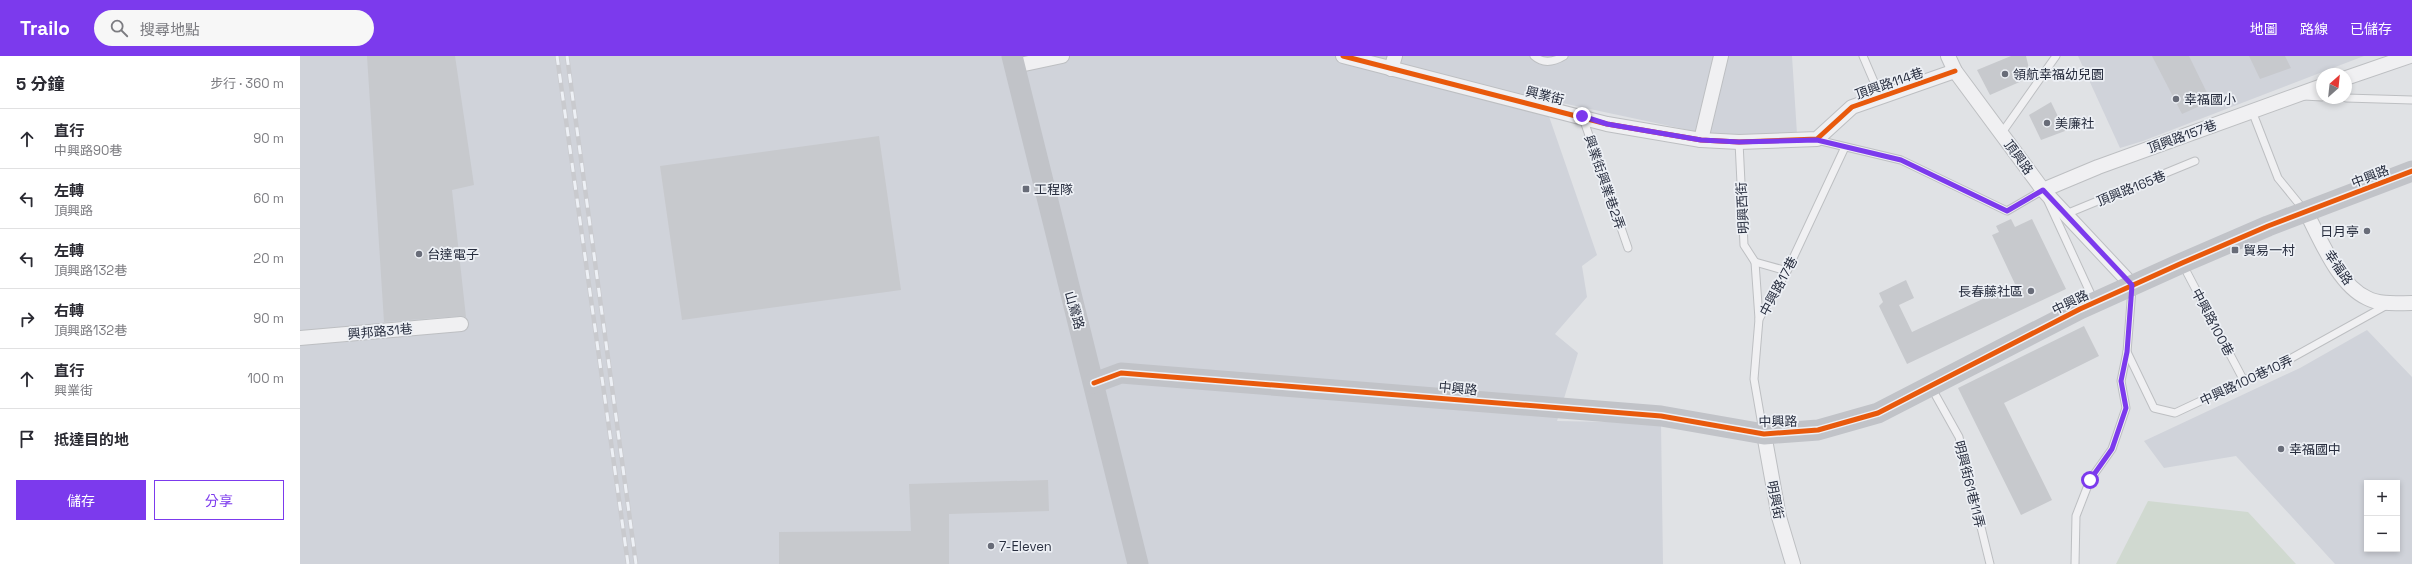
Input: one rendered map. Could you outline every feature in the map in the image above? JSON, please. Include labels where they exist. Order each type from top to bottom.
[{"type":"street","points":[[1013,61],[1062,56]]},
{"type":"street","name":"興業街","points":[[1342,56],[1393,62],[1607,124],[1701,140],[1739,142],[1817,140]]},
{"type":"street","points":[[1701,140],[1721,56]]},
{"type":"street","name":"頂興路","points":[[1948,56],[1955,71],[2043,190],[2132,285]]},
{"type":"street","points":[[2352,76],[2410,56]]},
{"type":"street","name":"山鶯路","points":[[1013,61],[1138,564]]},
{"type":"street","name":"頂興路114巷","points":[[1817,140],[1852,107],[1955,71]]},
{"type":"street","name":"頂興路157巷","points":[[2043,190],[2098,167],[2316,88]]},
{"type":"street","name":"中興路","points":[[1094,383],[1121,373],[1661,416],[1764,434],[1818,430],[1878,413],[2095,302],[2132,285],[2306,212],[2412,172]]},
{"type":"street","name":"幸福路","points":[[2306,212],[2348,284],[2367,299],[2389,304],[2412,303]]},
{"type":"street","name":"興邦路31巷","points":[[300,338],[461,324]]},
{"type":"street","name":"明興街","points":[[1764,434],[1779,517],[1792,564]]},
{"type":"lane","points":[[1534,56],[1538,60],[1549,62],[1564,56]]},
{"type":"lane","points":[[1864,56],[1881,98]]},
{"type":"lane","points":[[2001,134],[2056,56]]},
{"type":"lane","points":[[2295,96],[2316,97]]},
{"type":"lane","points":[[2352,98],[2412,100]]},
{"type":"lane","points":[[2252,111],[2278,178],[2306,212]]},
{"type":"lane","name":"興業街興業巷2弄","points":[[1582,116],[1628,248]]},
{"type":"lane","points":[[1817,140],[1901,160],[2007,211],[2043,190],[2095,302]]},
{"type":"lane","name":"明興西街","points":[[1739,142],[1744,245],[1755,262]]},
{"type":"lane","name":"中興路17巷","points":[[1764,434],[1754,379],[1759,320],[1787,271],[1845,147]]},
{"type":"lane","name":"頂興路165巷","points":[[2066,214],[2195,161]]},
{"type":"lane","points":[[1759,320],[1755,262],[1787,271]]},
{"type":"lane","name":"中興路100巷","points":[[2182,263],[2244,381]]},
{"type":"lane","points":[[2075,564],[2076,516],[2090,480],[2112,449],[2126,408],[2121,381],[2127,352],[2132,285]]},
{"type":"lane","name":"中興路100巷10弄","points":[[2127,352],[2154,408],[2175,413],[2322,342],[2389,304]]},
{"type":"lane","name":"明興街61巷11弄","points":[[1930,386],[1959,437],[1990,564]]},
{"type":"shaded area","points":[[300,56],[1792,56],[1797,134],[1712,135],[1543,99],[1597,255],[1582,266],[1587,297],[1555,334],[1578,353],[1557,421],[1661,423],[1663,564],[300,564]]},
{"type":"shaded area","name":"幸福國小","points":[[2078,56],[2364,56],[2333,68],[2316,68],[2316,74],[2143,141],[2120,148]]},
{"type":"shaded area","name":"幸福國中","points":[[2367,330],[2412,377],[2412,564],[2335,564],[2236,456],[2164,468],[2144,441],[2300,368]]},
{"type":"shaded area","points":[[2148,501],[2248,512],[2296,564],[2116,564]]},
{"type":"building","name":"台達電子","points":[[367,56],[455,56],[474,185],[452,190],[466,317],[460,316],[384,322]]},
{"type":"building","name":"領航幸福幼兒園","points":[[2011,56],[2026,56],[2031,77],[1990,95],[1977,70]]},
{"type":"building","points":[[2152,56],[2189,56],[2211,101],[2182,114]]},
{"type":"building","points":[[2249,56],[2285,56],[2291,68],[2260,79]]},
{"type":"building","name":"美廉社","points":[[2051,102],[2065,131],[2041,140],[2029,115]]},
{"type":"building","points":[[879,136],[901,290],[682,320],[660,166]]},
{"type":"building","name":"長春藤社區","points":[[2011,219],[2015,227],[2032,219],[2066,289],[1907,364],[1879,306],[1883,302],[1879,293],[1906,280],[1914,298],[1899,305],[1912,332],[2015,284],[1992,235],[1999,232],[1996,226]]},
{"type":"building","points":[[2084,326],[2099,356],[2004,403],[2052,500],[2021,515],[1958,388]]},
{"type":"building","points":[[1048,480],[1049,511],[949,514],[949,564],[779,564],[779,532],[911,531],[909,484]]},
{"type":"railway","points":[[557,56],[628,564]]},
{"type":"railway","points":[[567,56],[636,564]]},
{"type":"cycle path","points":[[1343,56],[1607,124],[1701,140],[1739,142],[1817,139],[1852,107],[1955,71]]},
{"type":"cycle path","points":[[1094,383],[1121,373],[1661,416],[1764,434],[1818,430],[1878,413],[2080,309],[2268,226],[2412,171]]},
{"type":"place","name":"領航幸福幼兒園","points":[[2005,74]]},
{"type":"place","name":"幸福國小","points":[[2176,99]]},
{"type":"place","name":"美廉社","points":[[2047,123]]},
{"type":"place","name":"工程隊","points":[[1026,189]]},
{"type":"place","name":"日月亭","points":[[2367,231]]},
{"type":"place","name":"貿易一村","points":[[2235,250]]},
{"type":"place","name":"台達電子","points":[[419,254]]},
{"type":"place","name":"長春藤社區","points":[[2031,291]]},
{"type":"place","name":"幸福國中","points":[[2281,449]]},
{"type":"place","name":"7-Eleven","points":[[991,546]]},
{"type":"route","points":[[1582,116],[1607,124],[1701,140],[1739,142],[1817,140],[1901,160],[2007,211],[2043,190],[2132,285],[2127,352],[2121,381],[2126,408],[2112,449],[2090,480]]}]
